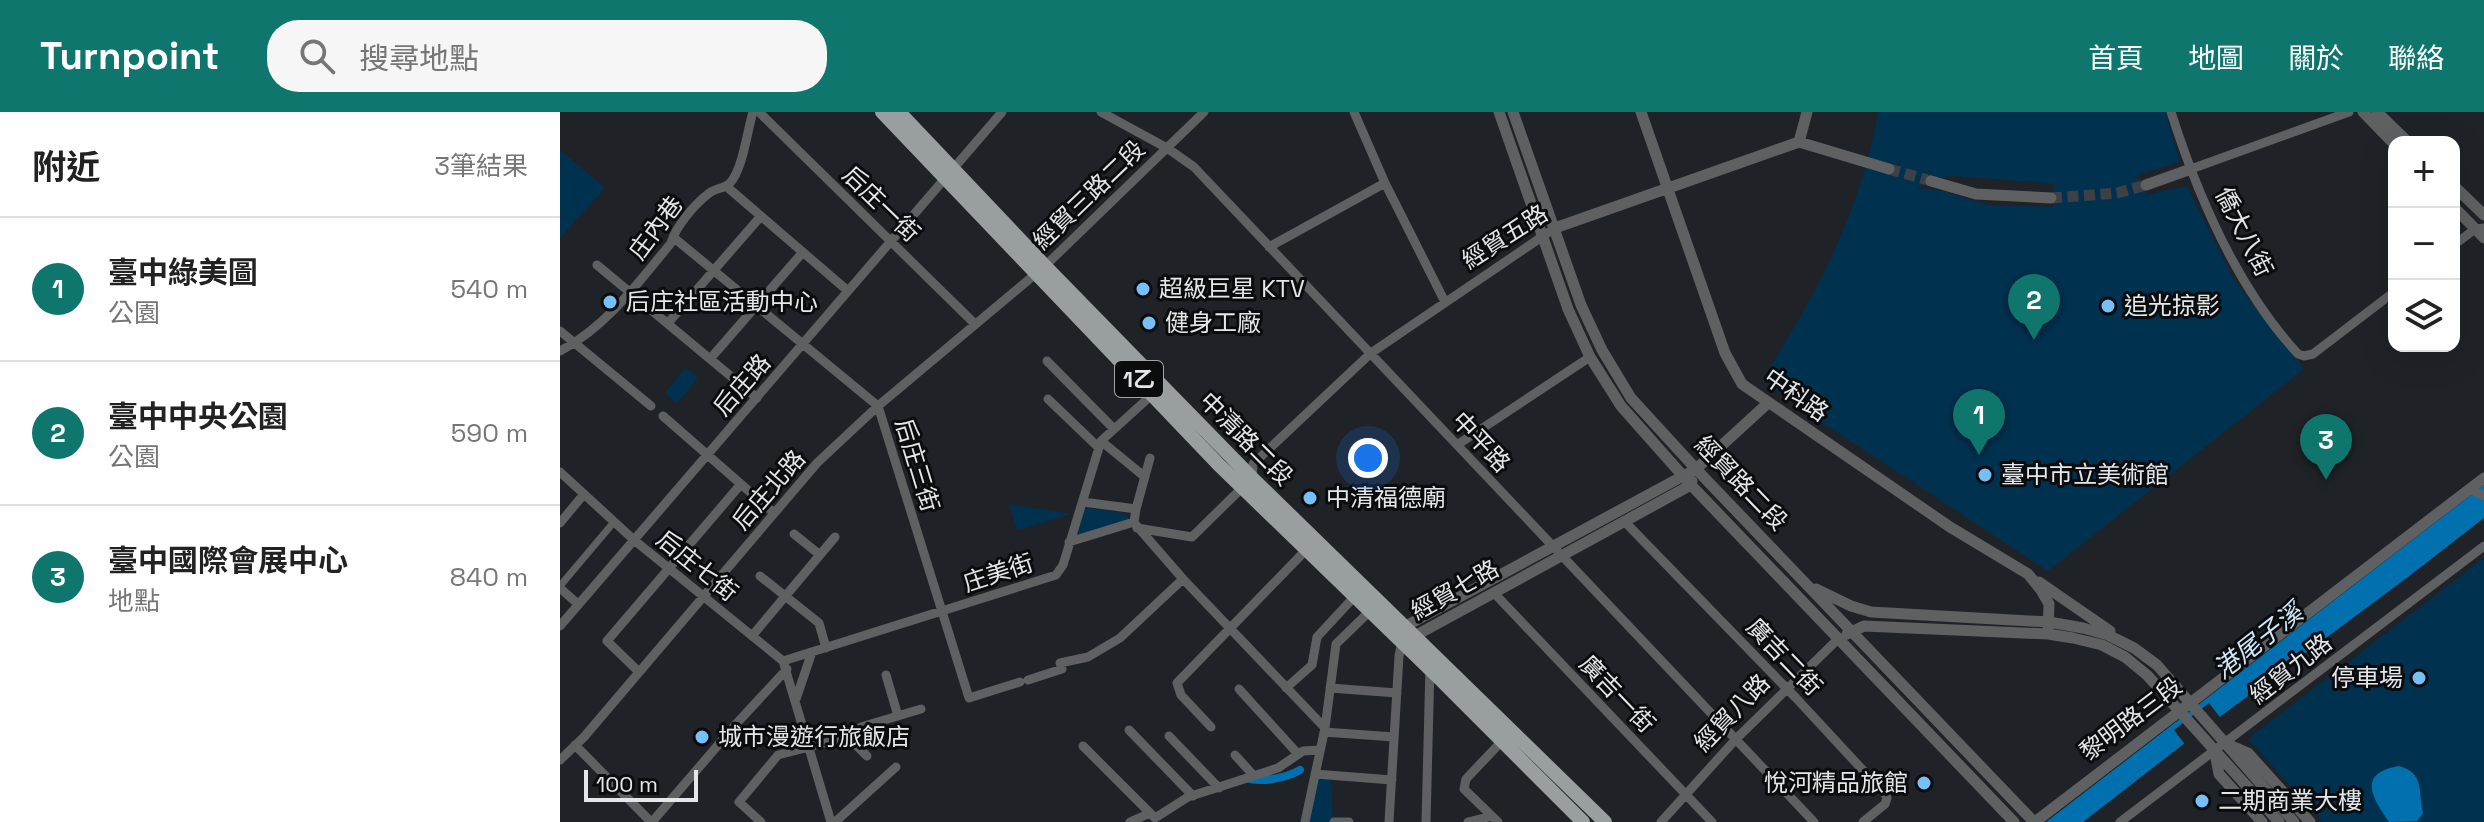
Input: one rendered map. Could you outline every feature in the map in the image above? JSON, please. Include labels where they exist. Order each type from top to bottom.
[{"type":"main road","name":"中清路二段","points":[[882,112],[949,174],[1247,483],[1306,550],[1370,611],[1407,635]]},
{"type":"main road","name":"中清路二段","points":[[899,112],[949,174]]},
{"type":"main road","name":"中清路二段","points":[[1247,483],[1407,635],[1583,822]]},
{"type":"main road","name":"中清路二段","points":[[1432,662],[1605,822]]},
{"type":"street","name":"庄內巷","points":[[560,351],[593,329],[630,292],[710,192],[726,186],[738,168],[756,112]]},
{"type":"street","name":"后庄一街","points":[[756,112],[975,324]]},
{"type":"street","name":"后庄路","points":[[560,626],[1002,112]]},
{"type":"street","name":"中平路","points":[[1101,112],[1167,148],[1194,167],[1814,822]]},
{"type":"street","name":"經貿三路二段","points":[[1040,269],[1204,112]]},
{"type":"street","points":[[1354,112],[1385,183],[1445,302]]},
{"type":"street","name":"經貿路二段","points":[[1499,112],[1568,309],[1590,357],[1621,406],[1687,480],[2014,822]]},
{"type":"street","name":"經貿路二段","points":[[1513,112],[1581,305],[1602,350],[1631,398],[2034,822]]},
{"type":"street","name":"中科路","points":[[1641,112],[1725,353],[1742,384],[1950,527],[2028,574],[2157,665],[2224,740],[2248,753],[2310,822]]},
{"type":"street","points":[[1807,112],[1799,142],[1889,169]]},
{"type":"street","name":"僑大八街","points":[[2171,112],[2218,231],[2243,278],[2298,354],[2313,354],[2388,297]]},
{"type":"street","points":[[2146,185],[2349,112]]},
{"type":"street","points":[[2363,112],[2388,138]]},
{"type":"street","points":[[2377,112],[2402,136]]},
{"type":"street","name":"經貿五路","points":[[1136,525],[1192,537],[1247,483],[1253,464],[1371,353],[1555,228],[1799,142]]},
{"type":"street","points":[[1931,181],[1976,194],[2051,198]]},
{"type":"street","points":[[1269,247],[1385,183]]},
{"type":"street","points":[[726,186],[848,291]]},
{"type":"street","points":[[2460,191],[2483,212],[2480,228],[2460,241]]},
{"type":"street","points":[[2455,208],[2480,228],[2484,238]]},
{"type":"street","points":[[668,323],[761,216]]},
{"type":"street","name":"后庄三街","points":[[673,237],[878,406],[969,698],[1062,669],[1060,663],[1088,657],[1120,638],[1183,579]]},
{"type":"street","points":[[710,359],[803,252]]},
{"type":"street","points":[[597,265],[757,398]]},
{"type":"street","name":"后庄北路","points":[[560,760],[817,463],[878,406],[1040,269]]},
{"type":"street","points":[[560,331],[651,406]]},
{"type":"street","points":[[1457,445],[1590,357]]},
{"type":"street","points":[[1047,361],[1114,429]]},
{"type":"street","points":[[1100,444],[1158,390]]},
{"type":"street","points":[[1048,399],[1100,444],[1145,477]]},
{"type":"street","points":[[1687,480],[1768,403]]},
{"type":"street","points":[[663,416],[774,513]]},
{"type":"street","name":"庄美街","points":[[651,822],[785,665],[812,652],[1056,575],[1063,565],[1100,444]]},
{"type":"street","points":[[1150,458],[1136,509],[1136,525],[1183,579],[1324,730],[1394,737]]},
{"type":"street","name":"后庄七街","points":[[560,472],[634,540],[785,665]]},
{"type":"street","name":"黎明路三段","points":[[2034,822],[2484,478]]},
{"type":"street","name":"經貿七路","points":[[1407,635],[1494,593],[1558,551],[1624,521],[1687,480]]},
{"type":"street","name":"經貿七路","points":[[1407,635],[1687,480]]},
{"type":"street","points":[[639,672],[607,641],[741,484]]},
{"type":"street","points":[[2472,490],[2484,496]]},
{"type":"street","points":[[560,523],[584,494]]},
{"type":"street","points":[[1083,502],[1136,509]]},
{"type":"street","name":"廣吉二街","points":[[1624,521],[1885,794],[1885,804],[1863,822]]},
{"type":"street","points":[[578,604],[560,587],[614,522]]},
{"type":"street","points":[[1069,542],[1136,525]]},
{"type":"street","points":[[794,534],[820,555]]},
{"type":"street","points":[[752,636],[835,537]]},
{"type":"street","name":"經貿九路","points":[[2120,822],[2211,749],[2484,546]]},
{"type":"street","points":[[1211,727],[1181,695],[1177,683],[1306,550]]},
{"type":"street","name":"中科路","points":[[2028,574],[2046,598],[2048,628],[2108,635],[2134,648]]},
{"type":"street","points":[[760,576],[819,623],[826,648]]},
{"type":"street","name":"經貿八路","points":[[1805,583],[1842,603],[1871,612],[2048,628]]},
{"type":"street","name":"廣吉一街","points":[[1494,593],[1712,822]]},
{"type":"street","points":[[1286,688],[1312,665],[1317,637],[1355,596]]},
{"type":"street","points":[[1305,822],[1324,730],[1336,644],[1370,611]]},
{"type":"street","name":"經貿八路","points":[[1661,822],[1736,739],[1849,628],[1858,614],[1871,612]]},
{"type":"street","name":"經貿八路","points":[[1849,628],[2048,628]]},
{"type":"street","points":[[2048,628],[2102,645],[2125,657],[2147,675],[2279,822]]},
{"type":"street","points":[[1389,822],[1397,693],[1407,635]]},
{"type":"street","points":[[796,699],[812,652]]},
{"type":"street","points":[[1426,822],[1432,662]]},
{"type":"street","points":[[785,665],[830,820],[896,767]]},
{"type":"street","points":[[886,675],[898,716]]},
{"type":"street","points":[[1330,688],[1397,693]]},
{"type":"street","points":[[1239,689],[1298,754]]},
{"type":"street","points":[[861,727],[921,709]]},
{"type":"street","points":[[1129,730],[1193,796]]},
{"type":"street","points":[[1169,736],[1219,788]]},
{"type":"street","points":[[761,822],[739,802],[778,755],[848,737],[867,756]]},
{"type":"street","points":[[1495,819],[1464,789],[1466,779],[1503,740]]},
{"type":"street","points":[[2224,740],[2294,822]]},
{"type":"street","points":[[575,745],[651,822]]},
{"type":"street","points":[[1083,746],[1152,816]]},
{"type":"street","points":[[2211,749],[2219,774],[2262,822]]},
{"type":"street","points":[[1130,822],[1152,816],[1193,796],[1278,768],[1303,751],[1320,750]]},
{"type":"street","points":[[1235,755],[1254,776]]},
{"type":"street","points":[[1315,774],[1392,780]]},
{"type":"street","points":[[1468,822],[1495,819]]},
{"type":"street","points":[[1334,822],[1349,822]]},
{"type":"shaded area","points":[[1878,112],[2165,112],[2180,162],[2134,176],[2144,182],[2147,195],[2187,186],[2234,280],[2304,369],[2048,571],[1762,380],[1834,252],[1861,184]],"holes":[[[1956,176],[2054,184],[2053,207],[1988,205],[1939,190],[1917,188],[1935,178]]]},
{"type":"shaded area","points":[[560,150],[605,188],[560,238]]},
{"type":"shaded area","points":[[686,368],[698,378],[677,403],[665,393]]},
{"type":"shaded area","points":[[1009,504],[1071,514],[1017,530]]},
{"type":"shaded area","points":[[1088,508],[1128,514],[1128,520],[1073,542],[1080,514]]},
{"type":"shaded area","points":[[2484,558],[2484,822],[2323,822],[2248,739]]},
{"type":"shaded area","points":[[1317,780],[1331,780],[1333,822],[1309,822]]},
{"type":"water","points":[[2484,485],[2484,518],[2408,577],[2083,822],[2046,822]]},
{"type":"water","points":[[2399,766],[2413,773],[2419,784],[2423,813],[2417,821],[2389,822],[2374,796],[2373,780],[2377,774]]},
{"type":"pier","points":[[2209,703],[2222,720],[2187,747],[2174,730]]},
{"type":"waterway","points":[[1246,778],[1273,779],[1300,770]]},
{"type":"tunnel","points":[[1889,169],[1931,181]]},
{"type":"tunnel","points":[[2051,198],[2117,193],[2146,185]]},
{"type":"place","name":"超級巨星 KTV","points":[[1143,289]]},
{"type":"place","name":"后庄社區活動中心","points":[[610,302]]},
{"type":"place","name":"追光掠影","points":[[2108,306]]},
{"type":"place","name":"健身工廠","points":[[1149,323]]},
{"type":"place","name":"臺中中央公園","points":[[2034,340]]},
{"type":"place","name":"臺中綠美圖","points":[[1979,455]]},
{"type":"place","name":"臺中市立美術館","points":[[1985,475]]},
{"type":"place","name":"臺中國際會展中心","points":[[2326,480]]},
{"type":"place","name":"中清福德廟","points":[[1310,498]]},
{"type":"place","name":"停車場","points":[[2419,678]]},
{"type":"place","name":"城市漫遊行旅飯店","points":[[702,737]]},
{"type":"place","name":"悅河精品旅館","points":[[1924,783]]},
{"type":"place","name":"二期商業大樓","points":[[2202,801]]},
{"type":"water label","name":"港尾子溪","points":[[2258,641]]}]
